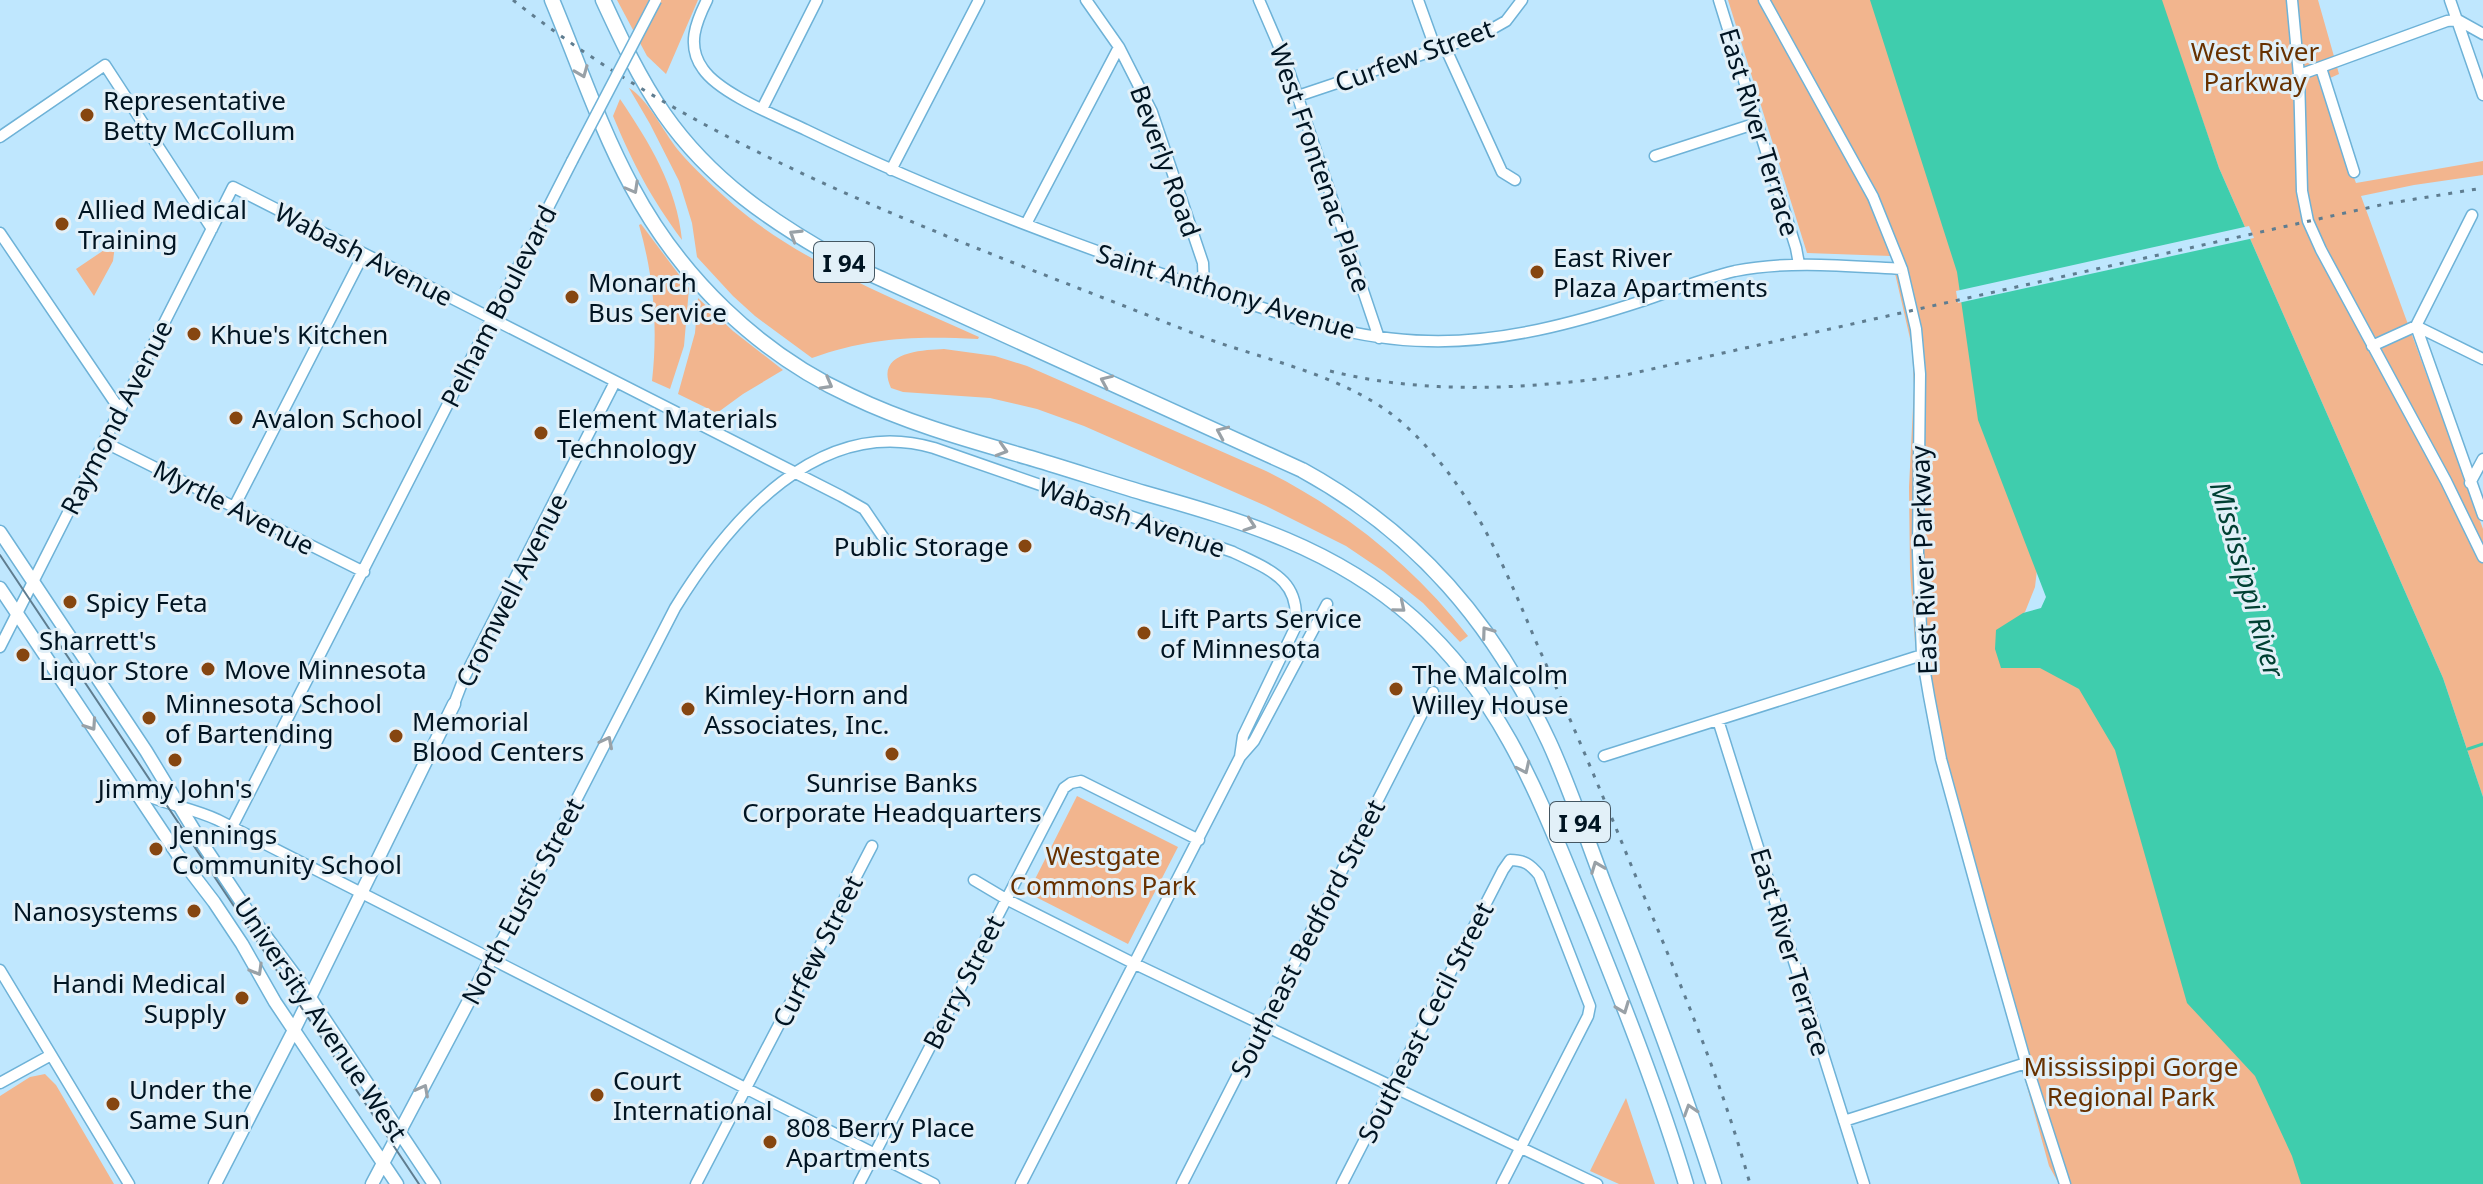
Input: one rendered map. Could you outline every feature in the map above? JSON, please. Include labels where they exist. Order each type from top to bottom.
[{"type":"highway","name":"I 94","points":[[552,0],[617,158],[650,218],[699,284],[762,341],[800,368],[850,396],[927,426],[1234,520],[1294,542],[1365,581],[1431,635],[1495,713],[1531,781],[1610,974],[1686,1184]]},
{"type":"highway","name":"I 94","points":[[603,0],[637,70],[668,120],[724,182],[778,225],[842,261],[1295,466],[1364,508],[1437,572],[1495,643],[1550,746],[1665,1039],[1714,1184]]},
{"type":"main road","name":"University Avenue West","points":[[0,532],[146,751],[200,840],[310,997],[434,1184]]},
{"type":"main road","name":"University Avenue West","points":[[0,588],[178,855],[235,933],[275,1002],[397,1184]]},
{"type":"main road","name":"Cromwell Avenue","points":[[215,1184],[454,704]]},
{"type":"main road","name":"North Eustis Street","points":[[372,1184],[491,959]]},
{"type":"street","name":"Pelham Boulevard","points":[[232,827],[656,0]]},
{"type":"street","name":"Saint Anthony Avenue","points":[[707,0],[694,37],[701,68],[719,85],[762,109],[891,170],[1118,260],[1311,323],[1379,338],[1432,342],[1516,334],[1564,324],[1733,272],[1799,264],[1902,269]]},
{"type":"street","points":[[762,109],[817,0]]},
{"type":"street","points":[[891,170],[979,0]]},
{"type":"street","name":"Beverly Road","points":[[1086,0],[1119,47],[1139,83],[1163,141],[1203,263],[1204,288]]},
{"type":"street","name":"West Frontenac Place","points":[[1259,0],[1298,96],[1379,338]]},
{"type":"street","points":[[1418,0],[1502,172],[1515,180]]},
{"type":"street","name":"Curfew Street","points":[[1298,96],[1494,29],[1506,21],[1522,0]]},
{"type":"street","name":"East River Terrace","points":[[1719,0],[1799,264]]},
{"type":"street","name":"East River Parkway","points":[[1764,0],[1873,197],[1902,269],[1916,329],[1920,374],[1917,495],[1922,655],[1941,759],[2026,1063],[2065,1184]]},
{"type":"street","points":[[2292,0],[2299,75],[2302,191],[2308,221],[2483,557]]},
{"type":"street","points":[[2450,0],[2483,95]]},
{"type":"street","points":[[2299,75],[2447,21],[2458,20],[2483,34]]},
{"type":"street","points":[[1026,224],[1119,47]]},
{"type":"street","points":[[0,137],[105,65],[212,229]]},
{"type":"street","points":[[2321,68],[2354,172]]},
{"type":"street","points":[[1655,156],[1757,123]]},
{"type":"street","name":"Raymond Avenue","points":[[0,647],[233,187]]},
{"type":"street","name":"Wabash Avenue","points":[[233,187],[864,509],[883,537]]},
{"type":"street","points":[[2372,346],[2416,326],[2472,215]]},
{"type":"street","points":[[0,233],[120,410]]},
{"type":"street","points":[[234,507],[363,255]]},
{"type":"street","points":[[2416,326],[2483,359]]},
{"type":"street","points":[[2416,326],[2483,515]]},
{"type":"street","name":"Cromwell Avenue","points":[[454,704],[464,678],[619,384]]},
{"type":"street","name":"Wabash Avenue","points":[[795,473],[825,455],[856,444],[886,440],[917,443],[1233,552],[1267,568],[1294,594],[1298,610],[1295,628],[1243,736],[1240,757]]},
{"type":"street","name":"Myrtle Avenue","points":[[104,442],[364,572]]},
{"type":"street","points":[[2470,483],[2483,459]]},
{"type":"street","name":"North Eustis Street","points":[[491,959],[691,582],[725,537],[795,473]]},
{"type":"street","points":[[1021,1184],[1240,757],[1254,741],[1327,604]]},
{"type":"street","points":[[1604,756],[1922,655]]},
{"type":"street","name":"Southeast Bedford Street","points":[[1182,1184],[1433,692]]},
{"type":"street","name":"East River Terrace","points":[[1718,720],[1864,1184]]},
{"type":"street","name":"Berry Street","points":[[859,1184],[1064,788],[1081,781],[1199,840]]},
{"type":"street","points":[[134,790],[156,802],[196,810],[232,827],[934,1184]]},
{"type":"street","name":"Curfew Street","points":[[696,1184],[872,846]]},
{"type":"street","name":"Southeast Cecil Street","points":[[1342,1184],[1510,860],[1531,864],[1539,875],[1590,1006],[1588,1016],[1521,1148]]},
{"type":"street","points":[[974,880],[1135,964],[1597,1184]]},
{"type":"street","points":[[0,970],[129,1184]]},
{"type":"street","points":[[0,1083],[51,1055]]},
{"type":"street","points":[[1844,1121],[2026,1063]]},
{"type":"street","points":[[1502,1184],[1521,1148]]},
{"type":"green space","points":[[617,0],[698,0],[666,74],[647,56]]},
{"type":"green space","name":"Mississippi Gorge Regional Park","points":[[1728,0],[1871,0],[1962,265],[2038,561],[2035,587],[2025,612],[2003,629],[2088,690],[2314,1184],[2059,1184],[2049,1166],[1933,748],[1915,643],[1910,569],[1912,347],[1891,256],[1807,253]]},
{"type":"green space","name":"West River Parkway","points":[[2161,0],[2318,0],[2339,74],[2319,83],[2356,183],[2483,161],[2483,175],[2361,196],[2483,529],[2483,797],[2443,678],[2219,168]]},
{"type":"green space","points":[[629,88],[649,107],[691,165],[762,227],[821,263],[978,339],[874,342],[812,358],[755,316],[697,257],[692,223],[679,181]]},
{"type":"green space","points":[[620,99],[668,183],[682,240],[652,195],[620,133],[613,116]]},
{"type":"green space","points":[[641,224],[689,288],[684,346],[670,389],[652,381],[655,342],[653,303]]},
{"type":"green space","points":[[113,244],[113,261],[94,296],[76,269]]},
{"type":"green space","points":[[698,298],[733,331],[783,370],[717,413],[678,394],[695,333]]},
{"type":"green space","points":[[944,349],[995,356],[1027,366],[1266,471],[1324,504],[1376,542],[1424,586],[1468,636],[1460,642],[1423,603],[1346,546],[1266,506],[1084,426],[1037,409],[990,398],[903,392],[891,388],[887,376],[894,360],[913,352]]},
{"type":"green space","name":"Westgate Commons Park","points":[[1077,796],[1178,847],[1128,944],[1028,893]]},
{"type":"green space","points":[[45,1074],[56,1085],[114,1184],[0,1184],[0,1096],[30,1077]]},
{"type":"green space","points":[[1626,1098],[1655,1184],[1619,1184],[1590,1171]]},
{"type":"water","name":"Mississippi River","points":[[1870,0],[2162,0],[2219,168],[2443,678],[2483,797],[2483,1184],[2301,1184],[2292,1156],[2255,1076],[2187,1003],[2115,750],[2079,689],[2040,668],[2001,668],[1995,649],[1996,630],[2023,613],[2041,608],[2046,597],[1978,420],[1957,272]]},
{"type":"pier","points":[[2249,226],[2254,238],[1958,303],[1956,291]]},
{"type":"waterway","points":[[2468,749],[2483,744]]},
{"type":"tram line","points":[[0,555],[419,1184]]},
{"type":"railway","points":[[513,0],[591,56],[672,107],[757,152],[932,230],[1022,266],[1200,336],[1336,383],[1362,395],[1408,428],[1431,452],[1469,502],[1512,585],[1689,1007],[1722,1095],[1750,1184]]},
{"type":"railway","points":[[1330,371],[1366,379],[1439,387],[1548,384],[1621,376],[2385,204],[2483,188]]},
{"type":"place","name":"Representative Betty McCollum","points":[[87,115]]},
{"type":"place","name":"Allied Medical Training","points":[[62,224]]},
{"type":"place","name":"East River Plaza Apartments","points":[[1537,272]]},
{"type":"place","name":"Monarch Bus Service","points":[[572,297]]},
{"type":"place","name":"Khue's Kitchen","points":[[194,334]]},
{"type":"place","name":"Avalon School","points":[[236,418]]},
{"type":"place","name":"Element Materials Technology","points":[[541,433]]},
{"type":"place","name":"Public Storage","points":[[1025,546]]},
{"type":"place","name":"Spicy Feta","points":[[70,602]]},
{"type":"place","name":"Lift Parts Service of Minnesota","points":[[1144,633]]},
{"type":"place","name":"Sharrett's Liquor Store","points":[[23,655]]},
{"type":"place","name":"Move Minnesota","points":[[208,669]]},
{"type":"place","name":"The Malcolm Willey House","points":[[1396,689]]},
{"type":"place","name":"Kimley-Horn and Associates, Inc.","points":[[688,709]]},
{"type":"place","name":"Minnesota School of Bartending","points":[[149,718]]},
{"type":"place","name":"Memorial Blood Centers","points":[[396,736]]},
{"type":"place","name":"Sunrise Banks Corporate Headquarters","points":[[892,754]]},
{"type":"place","name":"Jimmy John's","points":[[175,760]]},
{"type":"place","name":"Jennings Community School","points":[[156,849]]},
{"type":"place","name":"Nanosystems","points":[[194,911]]},
{"type":"place","name":"Handi Medical Supply","points":[[242,998]]},
{"type":"place","name":"Court International","points":[[597,1095]]},
{"type":"place","name":"Under the Same Sun","points":[[113,1104]]},
{"type":"place","name":"808 Berry Place Apartments","points":[[770,1142]]}]
